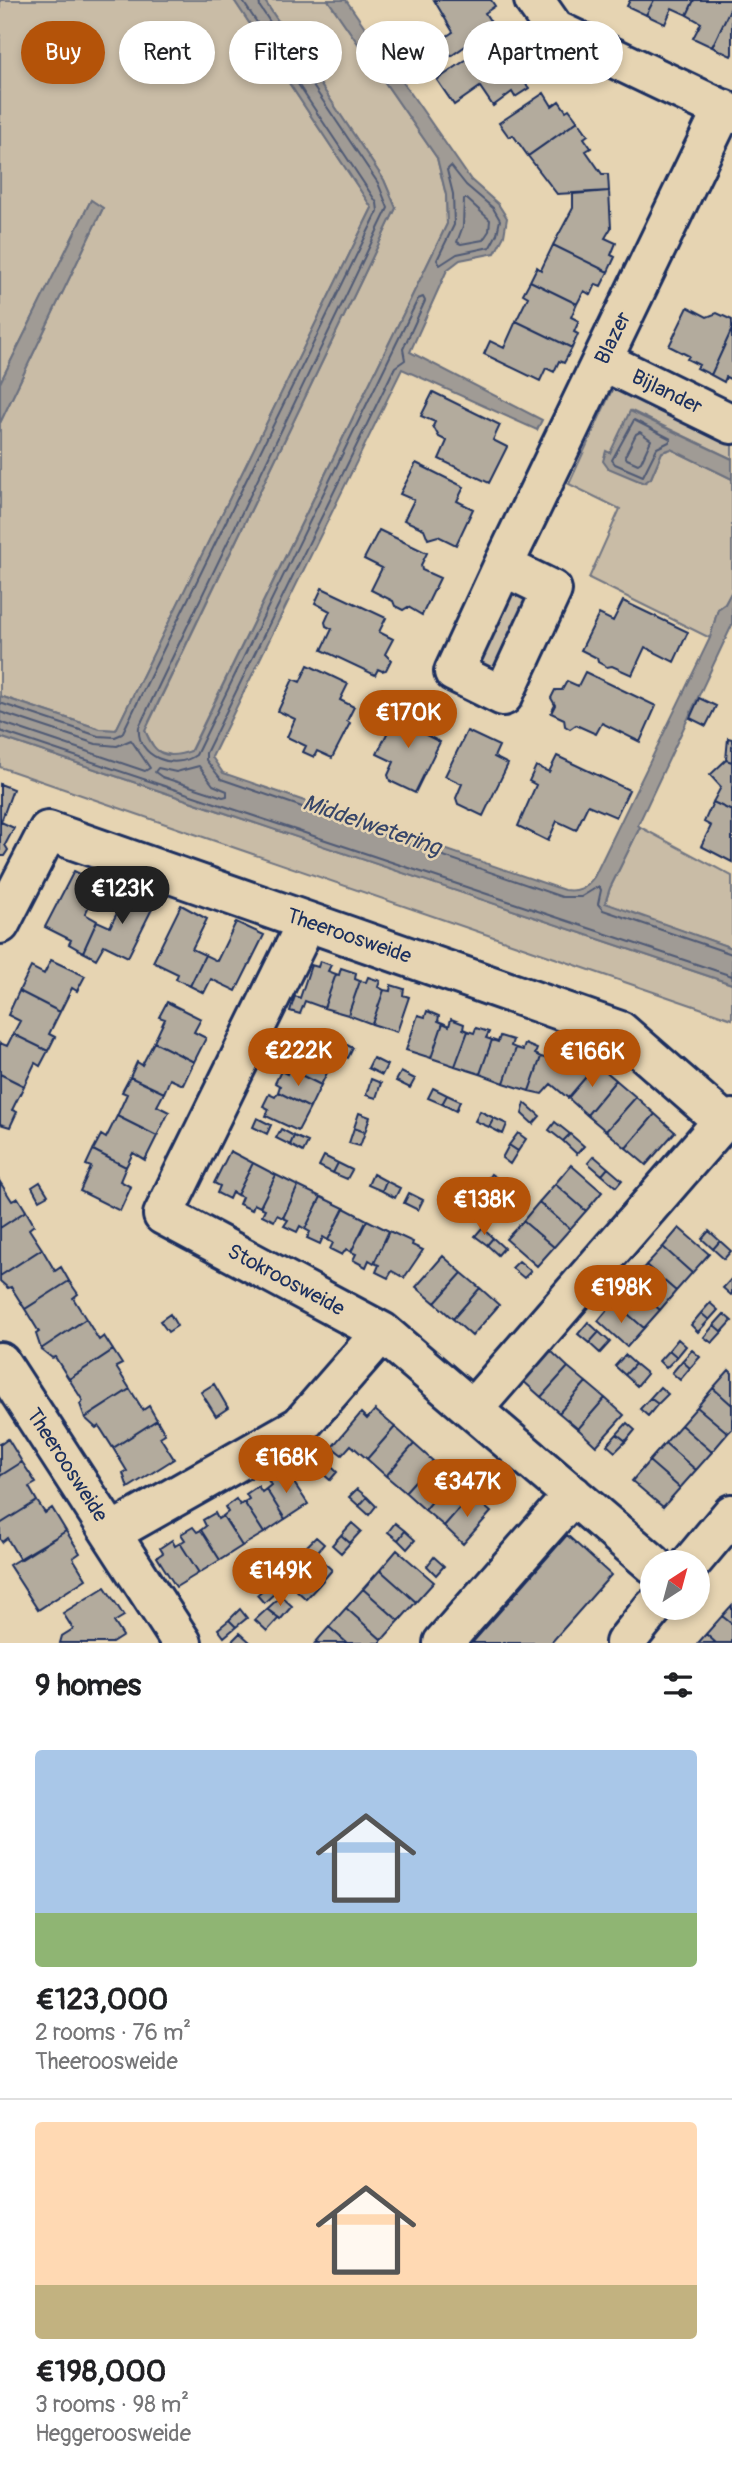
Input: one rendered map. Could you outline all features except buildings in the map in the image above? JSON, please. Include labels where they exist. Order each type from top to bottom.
[{"type":"street","points":[[534,0],[555,30],[728,112]]},
{"type":"street","name":"Blazer","points":[[503,566],[728,112]]},
{"type":"street","name":"Bijlander","points":[[603,360],[732,424]]},
{"type":"street","name":"Theeroosweide","points":[[0,924],[47,831],[620,1031],[727,1120]]},
{"type":"street","name":"Stokroosweide","points":[[307,922],[163,1215],[382,1332],[640,1553]]},
{"type":"street","points":[[473,1409],[727,1120]]},
{"type":"street","name":"Theeroosweide","points":[[111,1533],[300,1426],[382,1332]]},
{"type":"street","name":"Theeroosweide","points":[[0,1362],[182,1643]]},
{"type":"street","points":[[443,1643],[573,1495]]},
{"type":"street","points":[[702,1550],[732,1514]]},
{"type":"street","points":[[625,1643],[643,1620]]},
{"type":"shaded area","points":[[0,0],[234,0],[248,21],[229,21],[229,84],[290,84],[372,208],[116,730],[100,729],[0,696],[0,423],[103,208],[91,200],[0,383]]},
{"type":"shaded area","points":[[264,0],[328,0],[356,41],[356,84],[386,84],[437,158],[446,195],[447,224],[190,752],[175,756],[156,751],[145,731],[396,208],[384,180],[320,84],[342,84],[342,21],[278,21]]},
{"type":"shaded area","points":[[616,381],[732,436],[732,459],[632,411],[651,478],[662,452],[671,449],[732,479],[732,591],[725,604],[718,609],[710,638],[589,578],[620,509],[569,484]]},
{"type":"shaded area","points":[[510,583],[531,589],[495,668],[482,665],[478,661]]},
{"type":"shaded area","points":[[0,737],[732,984],[732,1019],[0,767]]},
{"type":"shaded area","points":[[640,827],[732,876],[732,948],[605,904]]},
{"type":"water","points":[[234,0],[264,0],[278,21],[248,21]]},
{"type":"water","points":[[328,0],[346,0],[361,21],[356,21],[356,41]]},
{"type":"water","name":"Middelwetering","points":[[290,84],[320,84],[384,180],[396,208],[145,730],[152,745],[162,753],[175,755],[191,751],[447,224],[446,195],[437,158],[386,84],[404,84],[471,180],[498,204],[507,218],[504,236],[495,253],[460,260],[447,270],[410,352],[542,420],[537,430],[402,369],[212,757],[223,773],[564,890],[578,890],[594,877],[710,638],[718,609],[725,604],[732,591],[732,625],[638,825],[640,827],[605,903],[732,948],[732,984],[0,737],[0,696],[100,729],[116,730],[372,208]]},
{"type":"water","points":[[91,200],[103,208],[0,423],[0,383]]},
{"type":"water","points":[[630,411],[732,459],[732,479],[671,449],[662,452],[651,478],[644,483],[608,468],[603,461],[606,451],[610,453]]}]
